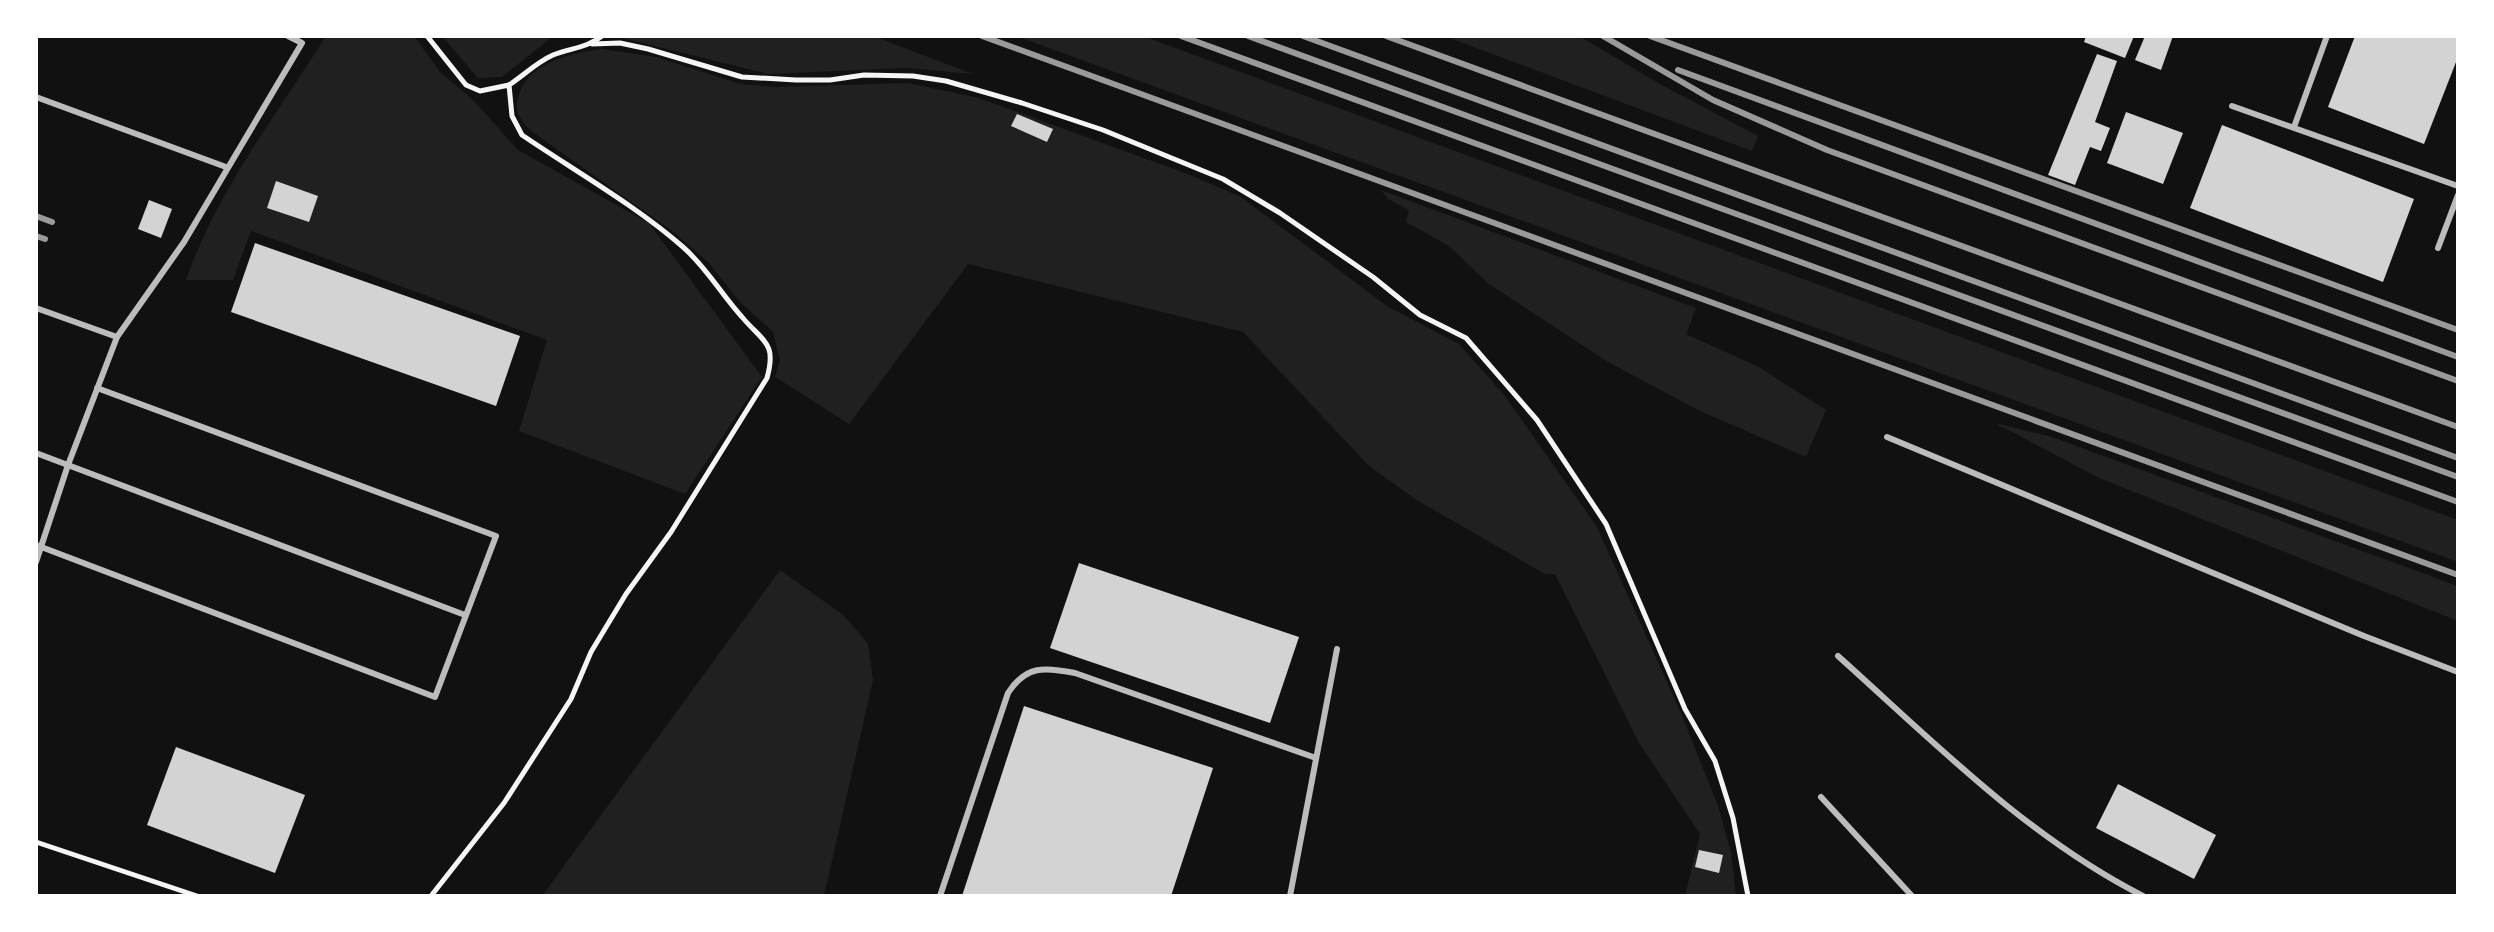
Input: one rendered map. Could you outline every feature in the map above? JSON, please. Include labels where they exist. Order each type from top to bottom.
[{"type":"lane","points":[[36,562],[68,465],[117,337],[184,242],[302,43],[288,36]]},
{"type":"lane","points":[[2294,127],[2327,36]]},
{"type":"lane","points":[[36,97],[226,167]]},
{"type":"lane","points":[[2232,106],[2458,186]]},
{"type":"lane","points":[[2438,248],[2458,195]]},
{"type":"lane","points":[[36,308],[117,337]]},
{"type":"lane","points":[[39,546],[435,697],[496,536],[97,388]]},
{"type":"lane","points":[[1887,437],[2364,636],[2458,672]]},
{"type":"lane","points":[[36,453],[465,615]]},
{"type":"lane","points":[[1290,896],[1337,649]]},
{"type":"lane","points":[[1838,656],[2009,809],[2110,879],[2143,896]]},
{"type":"lane","points":[[940,896],[1008,693],[1017,680],[1028,672],[1058,669],[1075,673],[1316,758]]},
{"type":"lane","points":[[1821,797],[1912,896]]},
{"type":"path","points":[[427,36],[466,85],[480,91],[509,85],[556,54],[592,44],[620,43],[742,77],[830,80],[864,75],[913,76],[946,81],[1063,116],[1178,159],[1223,179],[1280,213],[1373,277],[1420,315],[1466,338],[1537,420],[1606,524],[1685,709],[1715,761],[1736,830],[1748,896]]},
{"type":"path","points":[[592,44],[602,36]]},
{"type":"path","points":[[431,896],[504,803],[571,699],[591,652],[626,594],[671,532],[767,378],[772,361],[770,344],[741,317],[711,274],[684,247],[522,135],[512,116],[509,85]]},
{"type":"path","points":[[36,842],[197,896]]},
{"type":"shaded area","points":[[326,36],[414,36],[440,72],[473,100],[518,150],[649,223],[762,377],[685,494],[519,431],[547,340],[251,231],[233,280],[186,280],[231,185]]},
{"type":"shaded area","points":[[442,36],[552,37],[502,77],[478,78]]},
{"type":"shaded area","points":[[614,36],[873,36],[973,74],[906,68],[768,74]]},
{"type":"shaded area","points":[[1016,36],[1143,36],[2458,520],[2458,562]]},
{"type":"shaded area","points":[[1444,36],[1579,36],[1758,136],[1752,151]]},
{"type":"shaded area","points":[[602,49],[656,57],[741,84],[775,87],[908,83],[979,98],[1188,174],[1241,197],[1387,306],[1459,344],[1505,396],[1597,527],[1681,713],[1718,806],[1731,852],[1736,896],[1685,896],[1700,834],[1639,743],[1555,574],[1545,574],[1415,499],[1368,465],[1243,332],[968,264],[849,424],[775,377],[780,360],[773,332],[740,302],[708,262],[671,230],[531,131],[519,116],[519,95],[534,73],[555,60]]},
{"type":"shaded area","points":[[1381,190],[1696,308],[1686,334],[1759,367],[1826,410],[1806,457],[1698,410],[1608,362],[1489,284],[1449,246],[1406,222],[1409,210],[1388,199]]},
{"type":"shaded area","points":[[1995,423],[2052,437],[2458,586],[2458,621],[2099,478]]},
{"type":"shaded area","points":[[780,570],[842,614],[868,643],[873,680],[824,896],[542,896]]},
{"type":"building","points":[[2086,36],[2134,36],[2125,58],[2084,42]]},
{"type":"building","points":[[2145,36],[2173,36],[2161,70],[2135,60]]},
{"type":"building","points":[[2355,36],[2458,36],[2458,57],[2424,144],[2328,107]]},
{"type":"building","points":[[2097,54],[2117,61],[2095,122],[2110,128],[2101,151],[2090,147],[2075,185],[2048,175]]},
{"type":"building","points":[[2126,112],[2183,133],[2163,184],[2107,163]]},
{"type":"building","points":[[1017,114],[1053,129],[1047,142],[1011,126]]},
{"type":"building","points":[[2222,125],[2414,199],[2383,282],[2190,208]]},
{"type":"building","points":[[276,181],[318,196],[309,222],[267,208]]},
{"type":"building","points":[[149,200],[172,209],[161,238],[138,229]]},
{"type":"building","points":[[255,243],[520,336],[496,406],[231,312]]},
{"type":"building","points":[[1079,563],[1299,637],[1270,723],[1050,648]]},
{"type":"building","points":[[1024,706],[1213,768],[1171,896],[962,896]]},
{"type":"building","points":[[176,747],[305,795],[275,873],[147,825]]},
{"type":"building","points":[[2118,784],[2216,835],[2194,879],[2096,828]]},
{"type":"building","points":[[1699,850],[1723,855],[1719,873],[1695,867]]},
{"type":"railway","points":[[982,36],[2458,575]]},
{"type":"railway","points":[[1181,36],[2458,502]]},
{"type":"railway","points":[[1248,36],[2458,477]]},
{"type":"railway","points":[[1303,36],[2458,458]]},
{"type":"railway","points":[[1386,36],[2458,427]]},
{"type":"railway","points":[[1603,36],[1713,100],[1827,150],[2458,381]]},
{"type":"railway","points":[[1650,36],[2458,330]]},
{"type":"railway","points":[[1678,70],[2458,357]]},
{"type":"railway","points":[[36,216],[52,222]]},
{"type":"railway","points":[[36,236],[45,239]]}]
